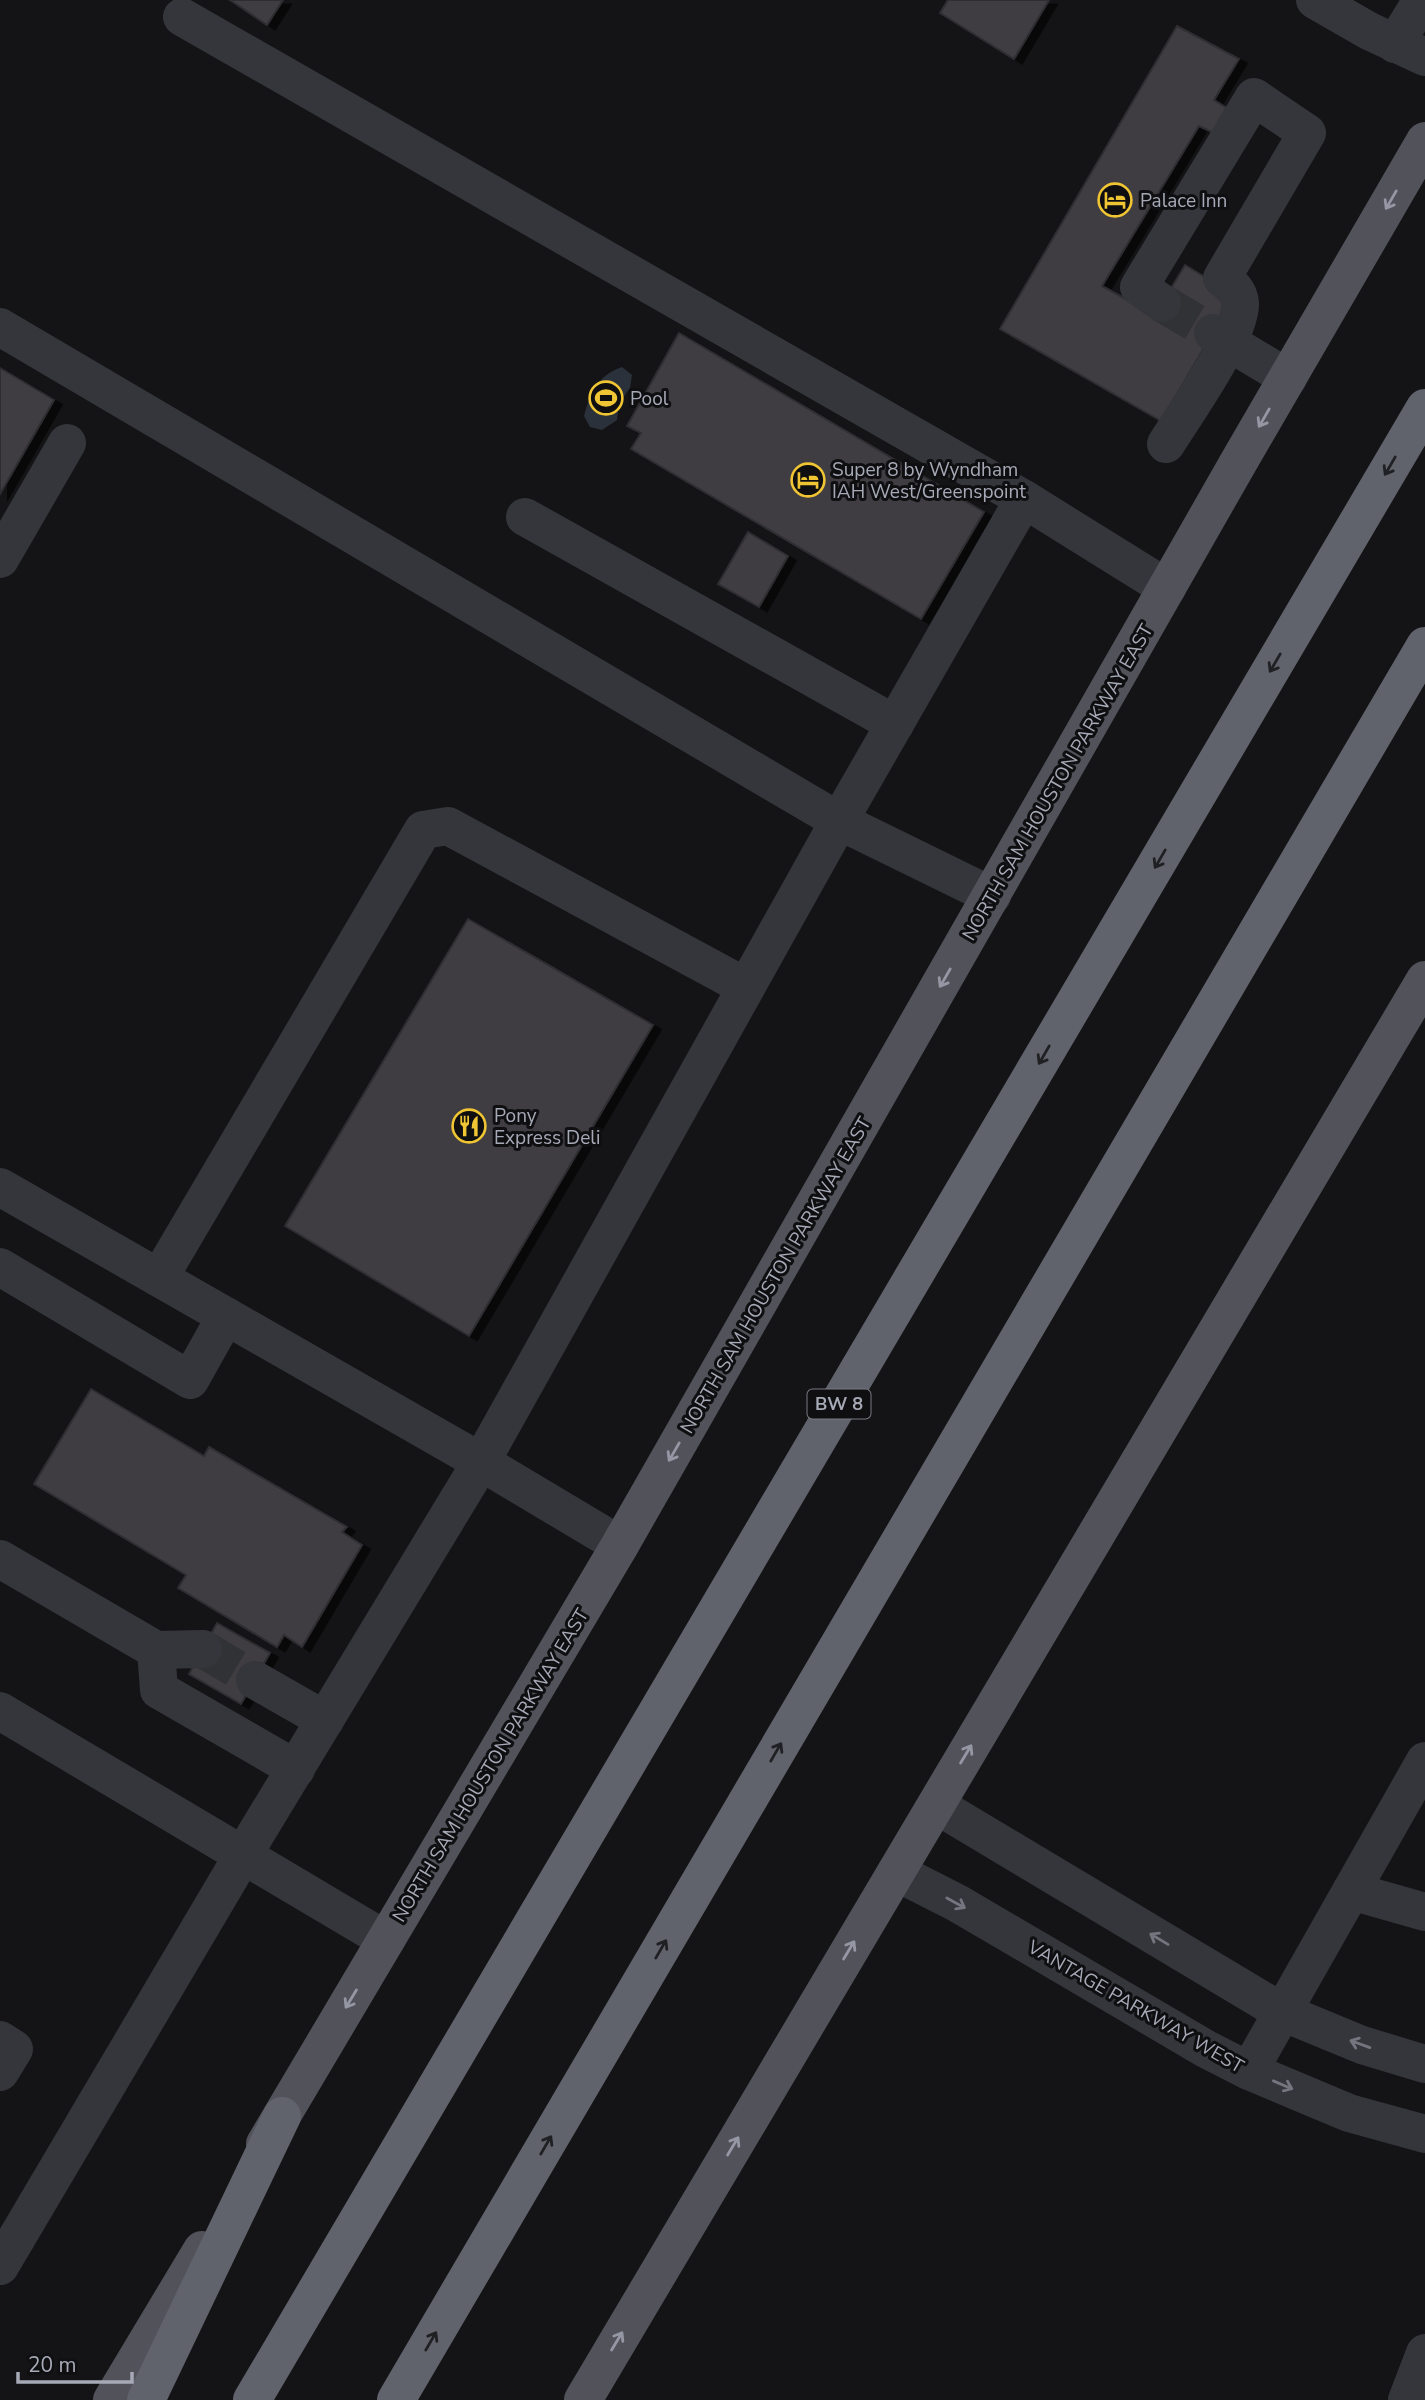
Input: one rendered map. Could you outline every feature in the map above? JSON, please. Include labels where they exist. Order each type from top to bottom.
[{"type":"highway","name":"BW 8","points":[[252,2400],[1425,408]]},
{"type":"highway","points":[[397,2400],[1425,646]]},
{"type":"highway","points":[[146,2400],[282,2116]]},
{"type":"main road","name":"NORTH SAM HOUSTON PARKWAY EAST","points":[[112,2400],[620,1545],[1425,141]]},
{"type":"main road","points":[[583,2400],[1425,980]]},
{"type":"street","points":[[1315,0],[1410,50],[1422,0]]},
{"type":"street","points":[[182,17],[1024,499],[1167,588]]},
{"type":"street","points":[[1162,303],[1139,287],[1254,97],[1307,132],[1222,278],[1236,289],[1240,302],[1239,319],[1221,338],[1166,444]]},
{"type":"street","points":[[0,327],[839,821],[992,896]]},
{"type":"street","points":[[1221,338],[1287,378]]},
{"type":"street","points":[[0,559],[67,443]]},
{"type":"street","points":[[0,2266],[243,1855],[481,1462],[839,821],[1024,499]]},
{"type":"street","points":[[525,517],[895,724]]},
{"type":"street","points":[[159,1278],[423,830],[448,825],[746,987]]},
{"type":"street","points":[[0,1187],[481,1462],[620,1545]]},
{"type":"street","points":[[0,1267],[190,1380],[226,1316]]},
{"type":"street","points":[[0,1559],[156,1650],[203,1649]]},
{"type":"street","points":[[156,1650],[159,1690],[296,1769]]},
{"type":"street","points":[[255,1680],[325,1720]]},
{"type":"street","points":[[0,1711],[386,1940]]},
{"type":"street","points":[[1249,2071],[1425,1761]]},
{"type":"street","points":[[936,1805],[1282,2012],[1362,2045],[1425,2064]]},
{"type":"street","name":"VANTAGE PARKWAY WEST","points":[[895,1872],[957,1903],[1206,2049],[1249,2071],[1349,2113],[1425,2134]]},
{"type":"street","points":[[1351,1891],[1425,1912]]},
{"type":"street","points":[[0,2040],[14,2049],[0,2072]]},
{"type":"street","points":[[1407,2400],[1425,2353]]},
{"type":"shaded area","name":"Pool","points":[[622,367],[632,375],[630,388],[619,403],[617,420],[602,430],[590,427],[584,416],[589,399],[606,375]]},
{"type":"building","points":[[230,0],[283,0],[267,25]]},
{"type":"building","points":[[948,0],[1049,0],[1014,59],[940,13]]},
{"type":"building","name":"Palace Inn","points":[[1177,26],[1239,59],[1214,100],[1232,111],[1218,135],[1199,126],[1102,286],[1155,315],[1185,265],[1235,295],[1161,421],[1000,329]]},
{"type":"building","name":"Super 8 by Wyndham IAH West/Greenspoint","points":[[679,333],[984,512],[921,619],[631,449],[641,433],[627,426]]},
{"type":"building","points":[[0,368],[54,400],[0,494]]},
{"type":"building","points":[[748,532],[788,556],[759,607],[718,584]]},
{"type":"building","name":"Pony Express Deli","points":[[468,919],[653,1025],[469,1336],[285,1226]]},
{"type":"building","points":[[91,1389],[204,1456],[209,1447],[347,1527],[342,1532],[362,1545],[302,1647],[284,1635],[277,1647],[178,1588],[186,1575],[34,1484]]},
{"type":"building","points":[[217,1623],[270,1653],[241,1704],[189,1674]]},
{"type":"tunnel","points":[[1162,303],[1213,333]]},
{"type":"tunnel","points":[[203,1649],[255,1680]]},
{"type":"place","name":"Palace Inn","points":[[1115,200]]},
{"type":"place","name":"Pool","points":[[606,398]]},
{"type":"place","name":"Super 8 by Wyndham IAH West/Greenspoint","points":[[808,480]]},
{"type":"place","name":"Pony Express Deli","points":[[469,1126]]}]
